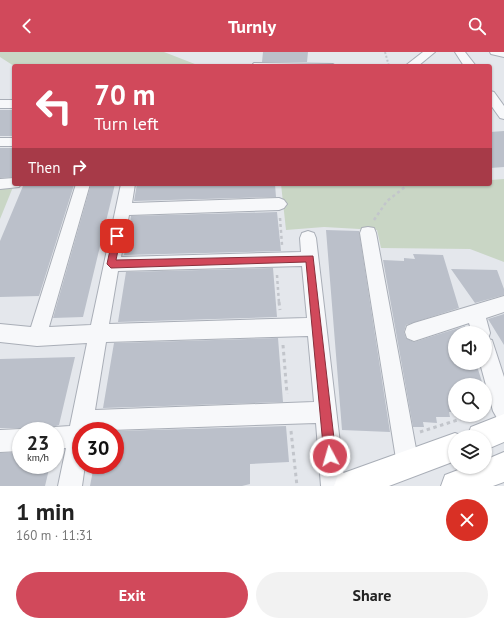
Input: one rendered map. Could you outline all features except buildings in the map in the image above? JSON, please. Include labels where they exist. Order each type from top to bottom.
[{"type":"main road","points":[[492,433],[504,428]]},
{"type":"main road","points":[[349,486],[405,452],[448,448]]},
{"type":"main road","points":[[456,486],[504,467]]},
{"type":"street","points":[[414,64],[430,52]]},
{"type":"street","points":[[460,52],[469,64]]},
{"type":"street","points":[[495,52],[504,54]]},
{"type":"street","points":[[492,98],[504,115]]},
{"type":"street","points":[[0,104],[12,104]]},
{"type":"street","points":[[0,142],[12,142]]},
{"type":"street","points":[[0,184],[12,183]]},
{"type":"street","points":[[37,337],[82,186]]},
{"type":"street","points":[[81,422],[111,264],[128,186]]},
{"type":"street","points":[[123,209],[279,204]]},
{"type":"street","points":[[368,233],[405,452]]},
{"type":"street","points":[[308,238],[333,486]]},
{"type":"street","points":[[111,264],[310,259]]},
{"type":"street","points":[[414,332],[504,304]]},
{"type":"street","points":[[475,313],[479,326]]},
{"type":"street","points":[[0,333],[37,337],[98,333],[317,326]]},
{"type":"street","points":[[492,370],[504,411]]},
{"type":"street","points":[[124,426],[325,412]]},
{"type":"street","points":[[0,441],[12,440]]},
{"type":"street","points":[[70,486],[72,474]]},
{"type":"path","points":[[385,52],[388,64]]},
{"type":"path","points":[[368,233],[377,213],[395,193],[405,186]]},
{"type":"path","points":[[279,204],[281,328],[297,486]]},
{"type":"path","points":[[405,452],[460,422]]},
{"type":"green space","points":[[0,52],[164,52],[195,64],[12,65],[0,57]]},
{"type":"green space","points":[[504,179],[504,262],[470,249],[381,248],[377,230],[324,227],[286,230],[281,186],[492,186],[492,180]]},
{"type":"green space","points":[[0,187],[13,187],[0,219]]},
{"type":"route","points":[[117,236],[111,264],[310,259],[330,456]]}]
